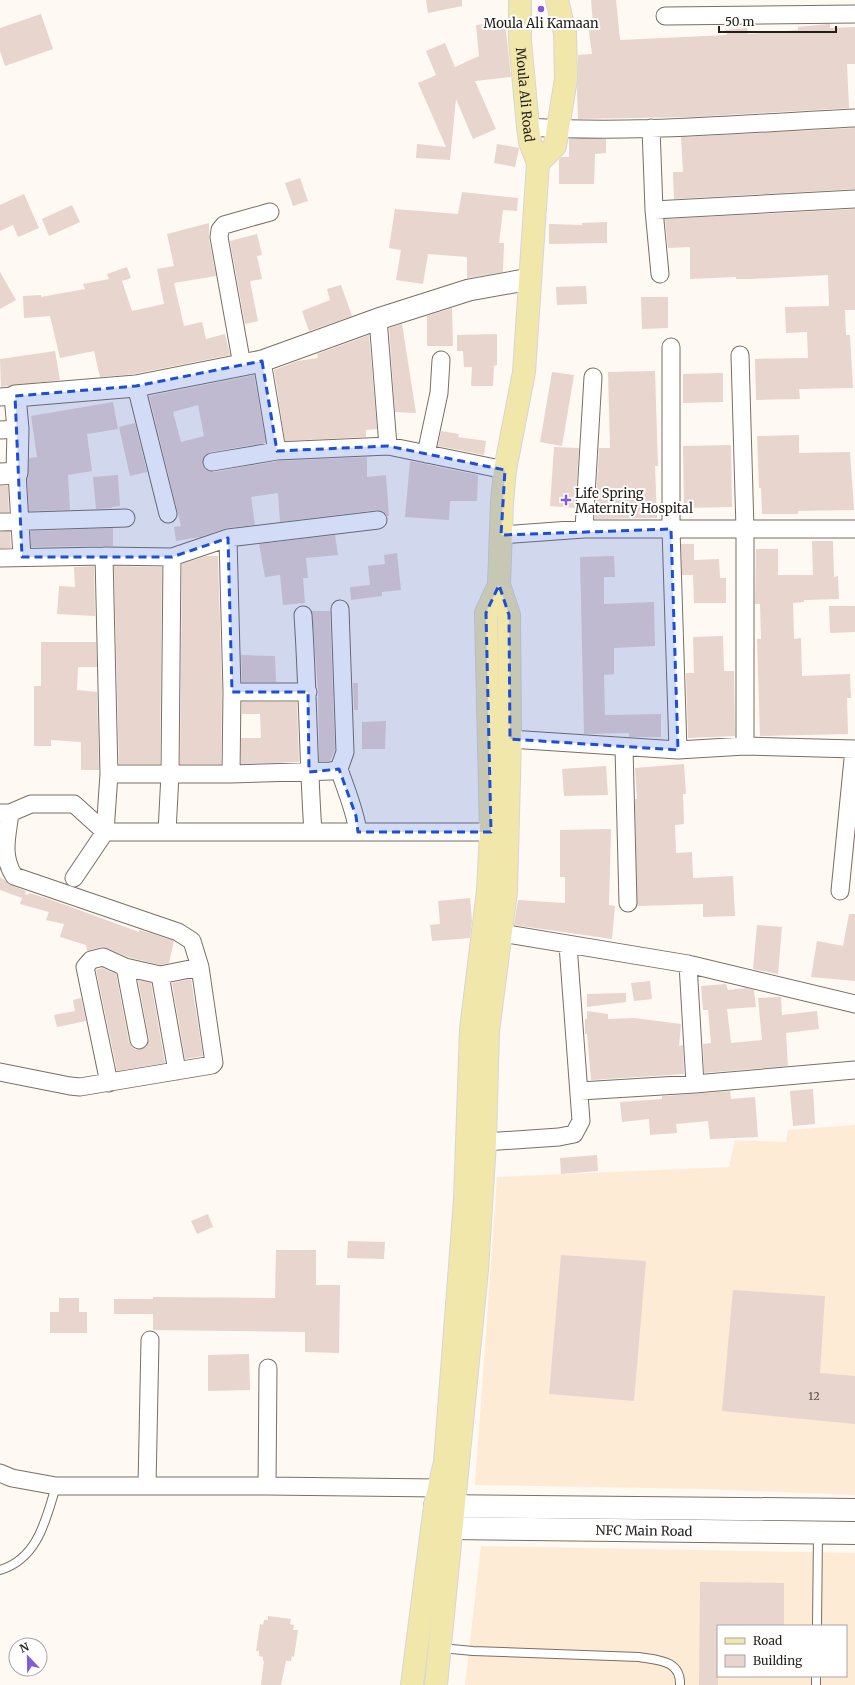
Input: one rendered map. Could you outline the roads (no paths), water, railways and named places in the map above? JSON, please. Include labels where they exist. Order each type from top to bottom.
[{"type":"main road","name":"Moula Ali Road","points":[[520,0],[520,41],[528,127],[530,142],[538,163]]},
{"type":"main road","points":[[412,1685],[442,1511],[477,1270],[485,1142],[488,1031],[501,933],[507,861],[510,739],[509,616],[499,585],[505,470],[524,372],[538,163],[555,146],[566,79],[565,33],[557,0]]},
{"type":"main road","points":[[436,1685],[440,1648],[442,1511],[465,1200],[471,1029],[488,891],[490,832],[486,613],[499,585]]},
{"type":"main road","name":"NFC Main Road","points":[[442,1511],[855,1510]]},
{"type":"main road","name":"NFC Main Road","points":[[442,1511],[855,1533]]},
{"type":"street","points":[[665,16],[852,9]]},
{"type":"street","points":[[528,127],[559,129],[651,128],[855,118]]},
{"type":"street","points":[[651,128],[654,210],[660,274]]},
{"type":"street","points":[[654,210],[855,200]]},
{"type":"street","points":[[242,365],[219,237],[220,230],[224,225],[270,212]]},
{"type":"street","points":[[22,557],[20,520],[8,474],[9,430],[7,397],[136,386],[262,361],[378,319],[469,290],[530,279]]},
{"type":"street","points":[[378,319],[388,446]]},
{"type":"street","points":[[671,347],[671,529],[678,750]]},
{"type":"street","points":[[740,355],[745,529],[745,746]]},
{"type":"street","points":[[426,454],[440,393],[441,360]]},
{"type":"street","points":[[262,361],[277,451]]},
{"type":"street","points":[[584,530],[593,377]]},
{"type":"street","points":[[136,386],[168,514]]},
{"type":"street","points":[[212,462],[277,451],[388,446],[505,470]]},
{"type":"street","points":[[0,522],[20,520],[126,518]]},
{"type":"street","points":[[0,558],[104,556],[172,557],[228,538],[378,520]]},
{"type":"street","points":[[501,535],[584,530],[855,529]]},
{"type":"street","points":[[228,538],[232,692],[231,774]]},
{"type":"street","points":[[74,878],[105,832],[109,774],[104,556]]},
{"type":"street","points":[[167,832],[170,774],[172,557]]},
{"type":"street","points":[[340,608],[345,752],[339,769],[350,804],[356,816],[358,832]]},
{"type":"street","points":[[304,615],[308,692],[309,772],[313,832]]},
{"type":"street","points":[[232,692],[308,692]]},
{"type":"street","points":[[510,739],[624,748],[678,750],[745,746],[854,749],[840,891]]},
{"type":"street","points":[[624,748],[628,903]]},
{"type":"street","points":[[109,774],[231,774],[309,772],[339,769]]},
{"type":"street","points":[[0,1072],[70,1086],[109,1082],[177,1071],[214,1063],[200,967],[192,941],[178,932],[14,876],[7,866],[5,853],[5,813],[31,804],[74,804],[105,832],[490,832]]},
{"type":"street","points":[[501,933],[688,964],[855,1004]]},
{"type":"street","points":[[485,1142],[559,1137],[574,1134],[581,1121],[580,1091],[568,945]]},
{"type":"street","points":[[109,1082],[84,967],[91,960],[103,957],[125,967],[160,975],[200,967]]},
{"type":"street","points":[[688,964],[695,1084]]},
{"type":"street","points":[[125,967],[139,1040]]},
{"type":"street","points":[[160,975],[177,1071]]},
{"type":"street","points":[[580,1091],[695,1084],[855,1070]]},
{"type":"street","points":[[147,1486],[150,1340]]},
{"type":"street","points":[[267,1486],[268,1368]]},
{"type":"street","points":[[0,1473],[12,1478],[56,1486],[267,1486],[442,1511]]},
{"type":"lane","points":[[0,1570],[7,1568],[24,1557],[42,1532],[56,1486]]},
{"type":"lane","points":[[817,1625],[818,1532]]},
{"type":"lane","points":[[440,1648],[473,1651],[639,1657],[664,1660],[675,1667],[680,1676],[680,1685]]},
{"type":"place","name":"Moula Ali Kamaan","points":[[541,9]]},
{"type":"place","name":"Life Spring Maternity Hospital","points":[[566,500]]}]
